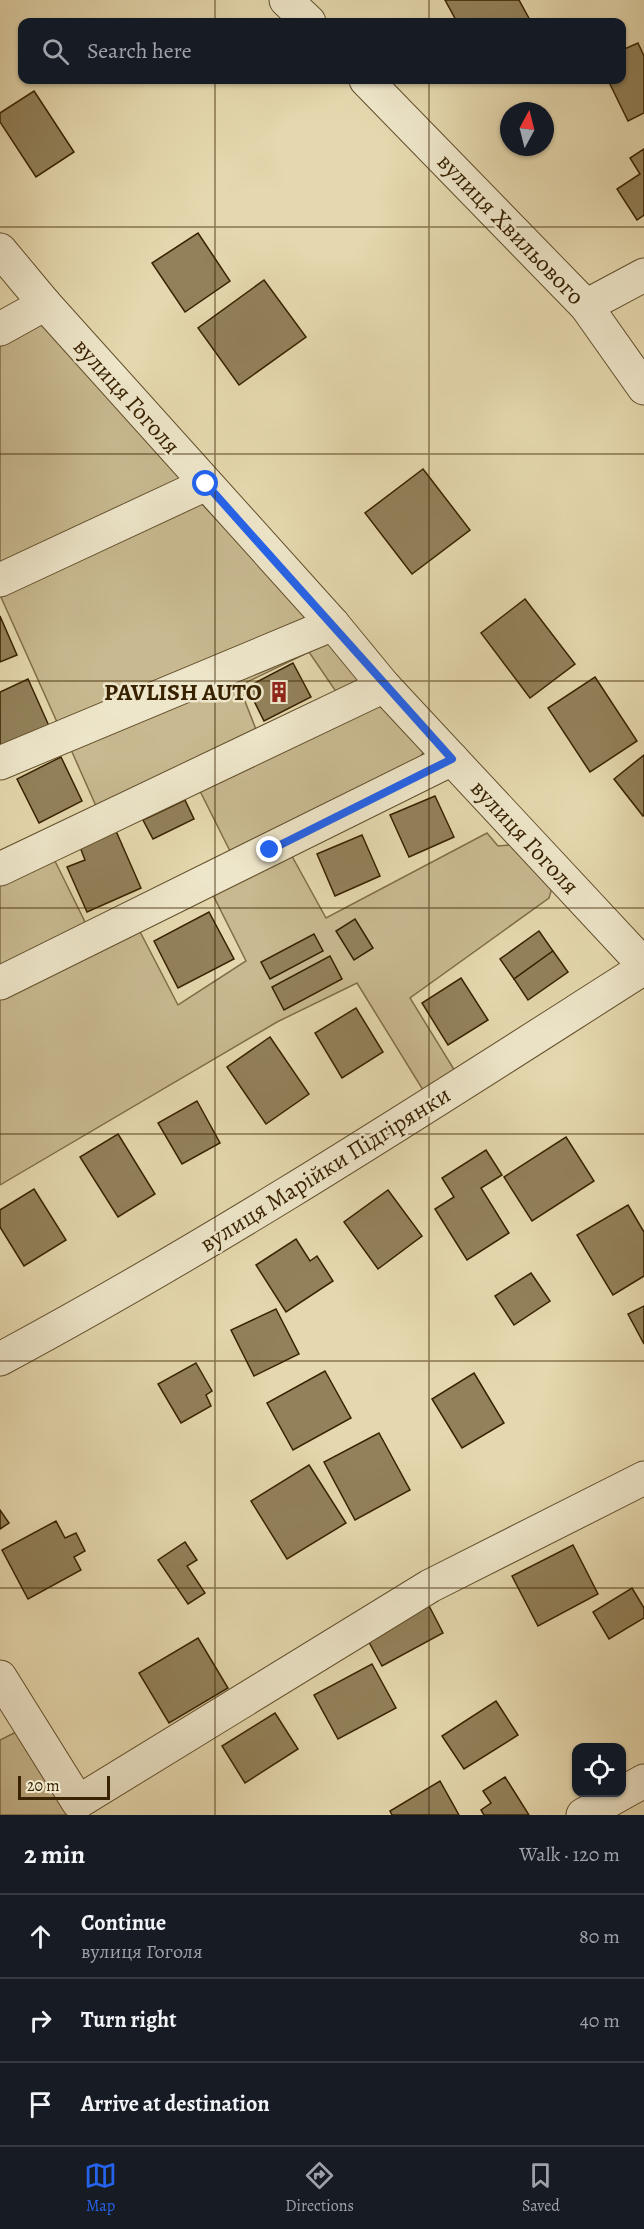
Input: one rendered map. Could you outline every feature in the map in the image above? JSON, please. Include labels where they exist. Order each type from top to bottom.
[{"type":"street","points":[[286,0],[305,18]]},
{"type":"street","name":"вулиця Хвильового","points":[[370,84],[586,306],[644,388]]},
{"type":"street","name":"вулиця Гоголя","points":[[0,250],[45,304],[333,624],[384,686],[644,967]]},
{"type":"street","points":[[586,306],[644,275]]},
{"type":"street","points":[[0,329],[45,304]]},
{"type":"street","points":[[0,580],[206,484]]},
{"type":"street","points":[[0,763],[333,624]]},
{"type":"street","points":[[0,869],[384,686]]},
{"type":"street","points":[[0,983],[452,759]]},
{"type":"street","name":"вулиця Марійки Підгірянки","points":[[0,1359],[123,1292],[297,1189],[644,967]]},
{"type":"street","points":[[0,1677],[78,1802],[430,1586],[644,1478]]},
{"type":"street","points":[[583,1815],[644,1781]]},
{"type":"shaded area","points":[[43,321],[181,480],[0,569],[0,341]]},
{"type":"shaded area","points":[[201,503],[308,616],[298,627],[61,731],[0,595]]},
{"type":"shaded area","points":[[331,639],[359,675],[357,682],[339,696],[309,652],[239,686],[259,737],[100,815],[68,743]]},
{"type":"shaded area","points":[[376,700],[423,752],[417,766],[232,855],[198,787]]},
{"type":"shaded area","points":[[487,833],[498,846],[511,845],[552,888],[549,898],[410,998],[455,1071],[423,1090],[357,983],[277,1022],[0,1185],[0,993],[137,926],[178,1005],[246,961],[210,889],[288,849],[326,918]]},
{"type":"shaded area","points":[[52,855],[87,926],[0,970],[0,879]]},
{"type":"shaded area","points":[[22,1729],[77,1815],[0,1815],[0,1740]]},
{"type":"building","points":[[445,0],[519,0],[529,18],[455,18]]},
{"type":"building","points":[[638,43],[644,56],[644,113],[628,121],[610,84],[626,84],[626,48]]},
{"type":"building","points":[[34,91],[74,152],[36,177],[0,122],[0,113]]},
{"type":"building","points":[[644,149],[644,215],[637,220],[617,189],[640,174],[630,158]]},
{"type":"building","points":[[198,233],[230,281],[185,312],[152,263]]},
{"type":"building","points":[[264,280],[306,337],[239,385],[198,328]]},
{"type":"building","points":[[423,469],[470,530],[412,574],[365,513]]},
{"type":"building","points":[[525,599],[575,664],[530,698],[481,633]]},
{"type":"building","points":[[0,616],[17,655],[0,662]]},
{"type":"building","name":"PAVLISH AUTO","points":[[293,663],[311,697],[264,721],[247,687]]},
{"type":"building","points":[[595,677],[637,741],[590,772],[548,708]]},
{"type":"building","points":[[28,679],[49,726],[0,746],[0,692]]},
{"type":"building","points":[[644,755],[644,815],[643,816],[614,779]]},
{"type":"building","points":[[61,757],[82,801],[39,823],[17,779]]},
{"type":"building","points":[[435,796],[454,837],[409,857],[390,815]]},
{"type":"building","points":[[185,800],[194,819],[153,839],[143,820]]},
{"type":"building","points":[[116,831],[141,888],[87,912],[67,867],[85,860],[80,847]]},
{"type":"building","points":[[362,835],[380,876],[335,896],[317,854]]},
{"type":"building","points":[[209,912],[234,959],[178,988],[154,941]]},
{"type":"building","points":[[355,919],[373,948],[354,960],[336,931]]},
{"type":"building","points":[[539,931],[553,951],[514,979],[500,959]]},
{"type":"building","points":[[314,934],[323,951],[270,979],[261,962]]},
{"type":"building","points":[[553,951],[568,972],[528,1000],[514,979]]},
{"type":"building","points":[[330,956],[342,979],[284,1010],[272,987]]},
{"type":"building","points":[[461,978],[488,1020],[448,1045],[422,1003]]},
{"type":"building","points":[[356,1008],[383,1052],[342,1078],[315,1033]]},
{"type":"building","points":[[270,1037],[309,1094],[266,1124],[227,1067]]},
{"type":"building","points":[[197,1101],[220,1143],[182,1164],[158,1123]]},
{"type":"building","points":[[118,1134],[155,1194],[118,1217],[80,1157]]},
{"type":"building","points":[[566,1137],[594,1181],[532,1221],[504,1177]]},
{"type":"building","points":[[486,1150],[502,1175],[481,1188],[509,1233],[467,1260],[435,1209],[454,1197],[442,1178]]},
{"type":"building","points":[[34,1189],[66,1240],[24,1266],[0,1227],[0,1210]]},
{"type":"building","points":[[388,1190],[422,1236],[378,1269],[344,1222]]},
{"type":"building","points":[[628,1205],[644,1232],[644,1276],[613,1295],[577,1235]]},
{"type":"building","points":[[296,1239],[310,1261],[317,1256],[333,1281],[286,1312],[256,1265]]},
{"type":"building","points":[[531,1273],[550,1301],[514,1325],[495,1296]]},
{"type":"building","points":[[644,1306],[644,1344],[628,1314]]},
{"type":"building","points":[[276,1309],[299,1354],[254,1376],[231,1330]]},
{"type":"building","points":[[196,1363],[212,1391],[206,1395],[211,1406],[181,1423],[158,1384]]},
{"type":"building","points":[[325,1371],[351,1418],[293,1450],[267,1403]]},
{"type":"building","points":[[474,1373],[504,1423],[462,1448],[432,1399]]},
{"type":"building","points":[[379,1433],[410,1490],[355,1520],[324,1462]]},
{"type":"building","points":[[309,1465],[346,1523],[287,1559],[251,1501]]},
{"type":"building","points":[[0,1510],[9,1523],[0,1529]]},
{"type":"building","points":[[56,1521],[65,1538],[76,1533],[85,1551],[74,1557],[81,1570],[28,1599],[2,1550]]},
{"type":"building","points":[[185,1542],[197,1560],[187,1566],[205,1593],[188,1604],[158,1560]]},
{"type":"building","points":[[573,1545],[598,1594],[538,1626],[512,1576]]},
{"type":"building","points":[[632,1588],[644,1608],[644,1618],[609,1639],[593,1612]]},
{"type":"building","points":[[426,1600],[443,1633],[382,1666],[364,1633]]},
{"type":"building","points":[[198,1638],[228,1688],[169,1723],[139,1673]]},
{"type":"building","points":[[372,1664],[396,1708],[338,1739],[314,1695]]},
{"type":"building","points":[[496,1701],[518,1735],[464,1769],[442,1736]]},
{"type":"building","points":[[275,1713],[298,1749],[245,1783],[222,1746]]},
{"type":"building","points":[[505,1777],[529,1815],[484,1815],[481,1810],[491,1803],[483,1791]]},
{"type":"building","points":[[440,1781],[459,1815],[392,1815],[390,1811]]},
{"type":"place","name":"PAVLISH AUTO","points":[[279,692]]},
{"type":"route","points":[[206,484],[333,624],[384,686],[452,759],[270,850]]}]
